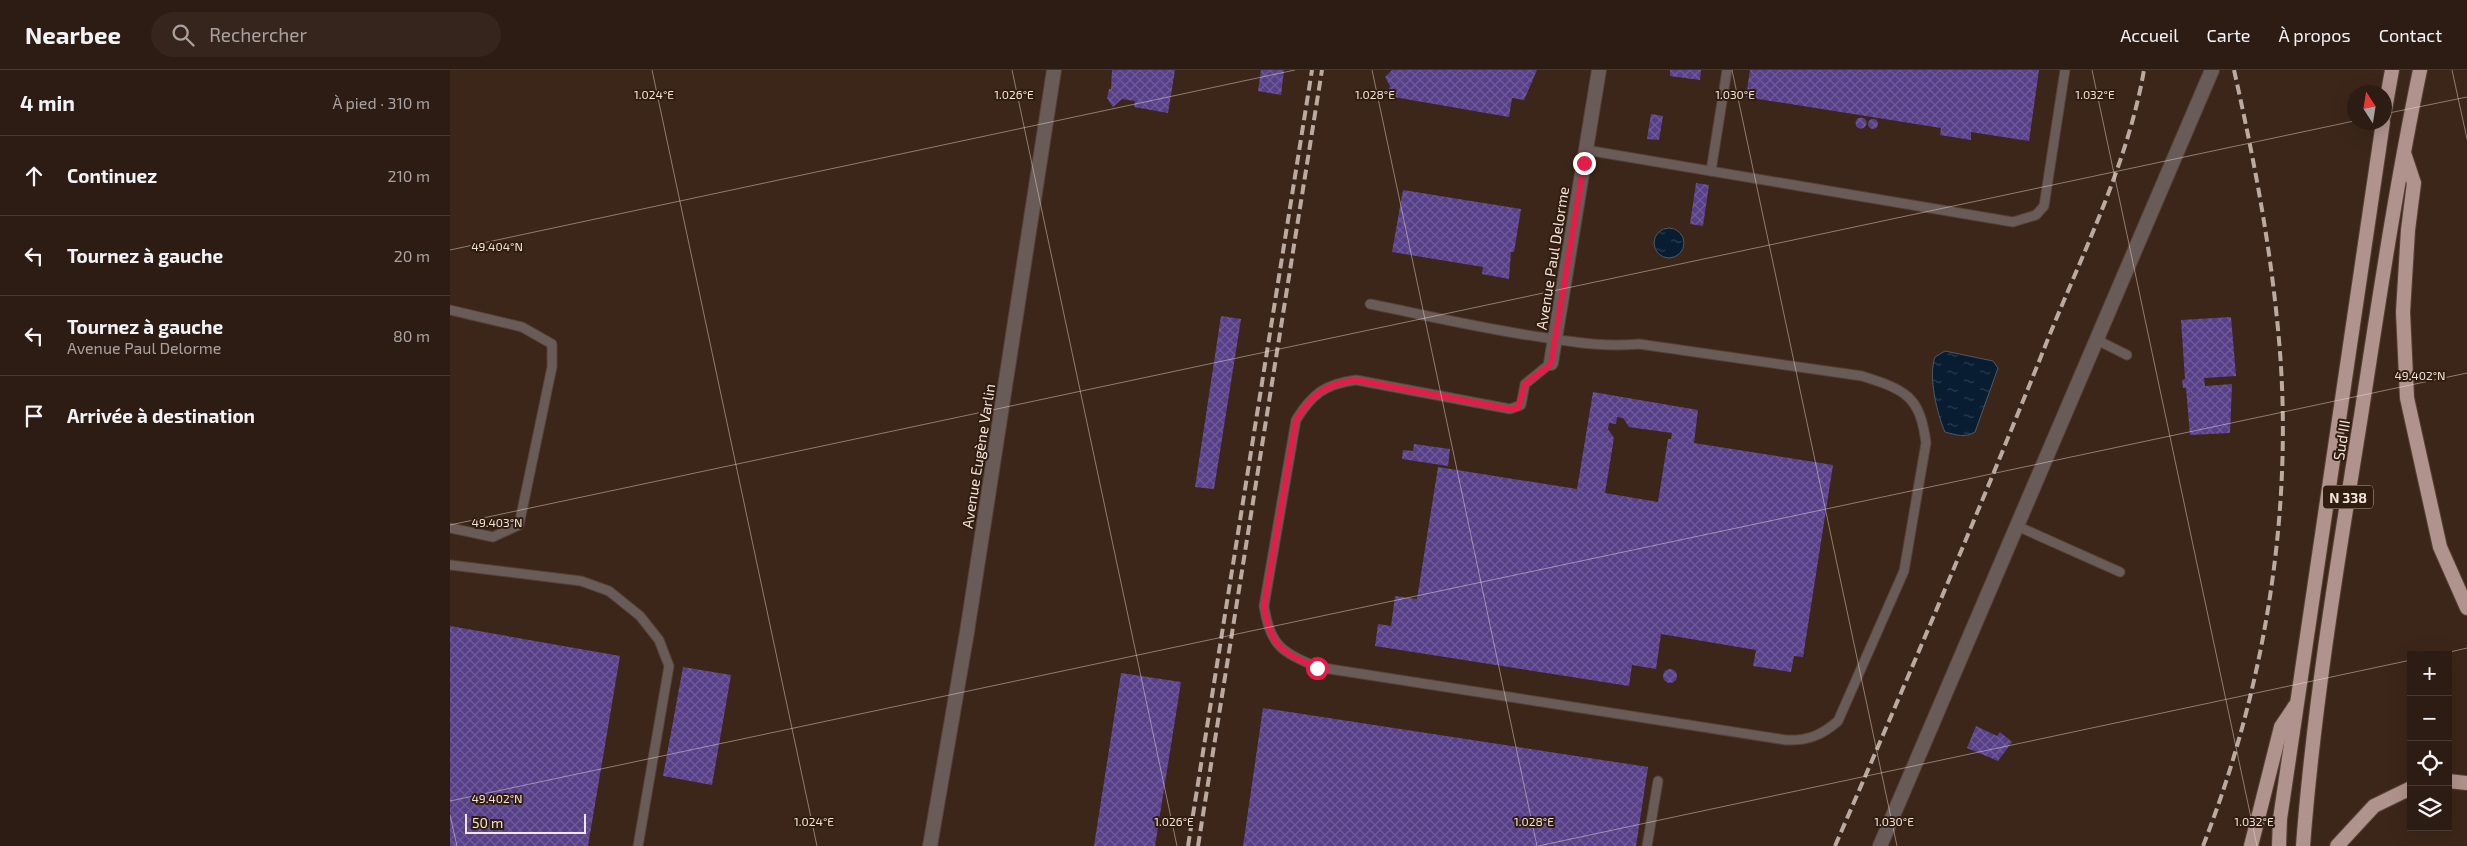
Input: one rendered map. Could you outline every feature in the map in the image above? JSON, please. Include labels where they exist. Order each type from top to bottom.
[{"type":"highway","points":[[2389,85],[2392,70]]},
{"type":"highway","name":"Sud III","points":[[2303,846],[2310,754],[2332,596],[2404,150],[2420,70]]},
{"type":"highway","name":"Sud III","points":[[2279,846],[2280,820],[2382,130]]},
{"type":"highway","points":[[2404,150],[2414,183],[2408,230],[2404,312],[2407,398],[2440,547],[2467,608]]},
{"type":"highway","points":[[2251,846],[2281,727],[2298,701]]},
{"type":"highway","points":[[2452,781],[2467,783]]},
{"type":"highway","points":[[2337,846],[2374,806],[2407,790]]},
{"type":"street","name":"Avenue Eugène Varlin","points":[[930,846],[967,632],[1054,70]]},
{"type":"street","name":"Avenue Paul Delorme","points":[[1551,364],[1599,70]]},
{"type":"street","points":[[1880,846],[2212,70]]},
{"type":"lane","points":[[1712,171],[1727,70]]},
{"type":"lane","points":[[1586,150],[2013,222],[2036,215],[2044,206],[2066,70]]},
{"type":"lane","points":[[1370,304],[1555,339],[1612,346],[1639,344],[1862,376],[1890,386],[1916,404],[1924,424],[1926,444],[1904,571],[1838,720],[1826,732],[1800,741],[1786,740],[1317,668],[1287,654],[1273,638],[1267,623],[1264,606],[1296,420],[1308,401],[1331,385],[1356,380],[1510,409],[1521,405],[1525,384],[1551,364]]},
{"type":"lane","points":[[450,310],[522,327],[552,344],[552,367],[519,525],[493,537],[450,528]]},
{"type":"lane","points":[[2097,340],[2127,355]]},
{"type":"lane","points":[[2017,526],[2120,572]]},
{"type":"lane","points":[[450,565],[581,581],[609,591],[640,616],[659,640],[669,666],[638,846]]},
{"type":"lane","points":[[1646,846],[1658,781]]},
{"type":"water","points":[[1669,228],[1679,233],[1684,243],[1679,253],[1669,258],[1659,253],[1654,243],[1659,233]]},
{"type":"water","points":[[1945,351],[1993,361],[1998,368],[1975,432],[1968,435],[1945,432],[1939,415],[1934,395],[1932,374],[1935,357]]},
{"type":"building","points":[[1112,70],[1175,70],[1168,113],[1134,107],[1135,101],[1122,99],[1113,107],[1107,98],[1109,89],[1111,89]]},
{"type":"building","points":[[1261,70],[1284,70],[1281,95],[1258,91]]},
{"type":"building","points":[[1392,70],[1537,70],[1524,100],[1512,98],[1509,117],[1388,96],[1390,86],[1385,77]]},
{"type":"building","points":[[1670,70],[1701,70],[1700,80],[1670,76]]},
{"type":"building","points":[[1750,70],[2039,70],[2029,141],[1971,132],[1971,140],[1940,135],[1941,128],[1746,97]]},
{"type":"building","points":[[1651,114],[1663,116],[1659,140],[1647,139]]},
{"type":"building","points":[[1859,118],[1863,118],[1866,123],[1865,127],[1859,128],[1856,125],[1856,121]]},
{"type":"building","points":[[1871,119],[1875,119],[1878,124],[1877,128],[1871,129],[1868,126],[1868,122]]},
{"type":"building","points":[[1696,183],[1709,185],[1703,226],[1690,224]]},
{"type":"building","points":[[1403,190],[1521,209],[1514,252],[1511,252],[1509,279],[1482,274],[1483,267],[1392,252]]},
{"type":"building","points":[[1221,316],[1241,319],[1214,489],[1195,487]]},
{"type":"building","points":[[2231,317],[2236,376],[2204,378],[2205,386],[2232,384],[2230,433],[2190,435],[2186,388],[2183,388],[2182,380],[2185,379],[2181,320]]},
{"type":"building","points":[[1593,392],[1698,410],[1694,443],[1833,465],[1803,657],[1794,656],[1791,672],[1753,666],[1756,650],[1661,634],[1656,669],[1632,665],[1629,686],[1375,646],[1378,624],[1391,626],[1395,596],[1417,599],[1438,467],[1577,489]],"holes":[[[1617,417],[1623,418],[1629,427],[1672,433],[1671,439],[1668,439],[1658,502],[1605,493],[1614,438],[1608,429],[1609,423],[1616,424]]]},
{"type":"building","points":[[1414,444],[1450,449],[1448,466],[1402,459],[1403,450],[1413,451]]},
{"type":"building","points":[[450,626],[620,656],[588,846],[450,846]]},
{"type":"building","points":[[683,667],[731,675],[712,785],[663,776]]},
{"type":"building","points":[[1667,669],[1673,669],[1677,676],[1673,683],[1667,683],[1663,679],[1663,673]]},
{"type":"building","points":[[1121,673],[1181,682],[1155,846],[1094,846]]},
{"type":"building","points":[[1263,708],[1648,767],[1636,846],[1243,846]]},
{"type":"building","points":[[1976,726],[1997,736],[2000,732],[2012,742],[1998,761],[1967,748]]},
{"type":"railway","points":[[1188,846],[1312,70]]},
{"type":"railway","points":[[1198,846],[1322,70]]},
{"type":"railway","points":[[1835,846],[1890,720],[2103,207],[2127,139],[2137,105],[2144,70]]},
{"type":"railway","points":[[2203,846],[2225,786],[2243,724],[2258,661],[2270,597],[2278,533],[2282,468],[2283,404],[2276,306],[2261,204],[2234,70]]},
{"type":"route","points":[[1317,668],[1287,654],[1273,638],[1267,623],[1264,606],[1296,420],[1308,401],[1321,390],[1331,385],[1356,380],[1510,409],[1518,408],[1521,405],[1525,384],[1551,364],[1584,163]]}]
